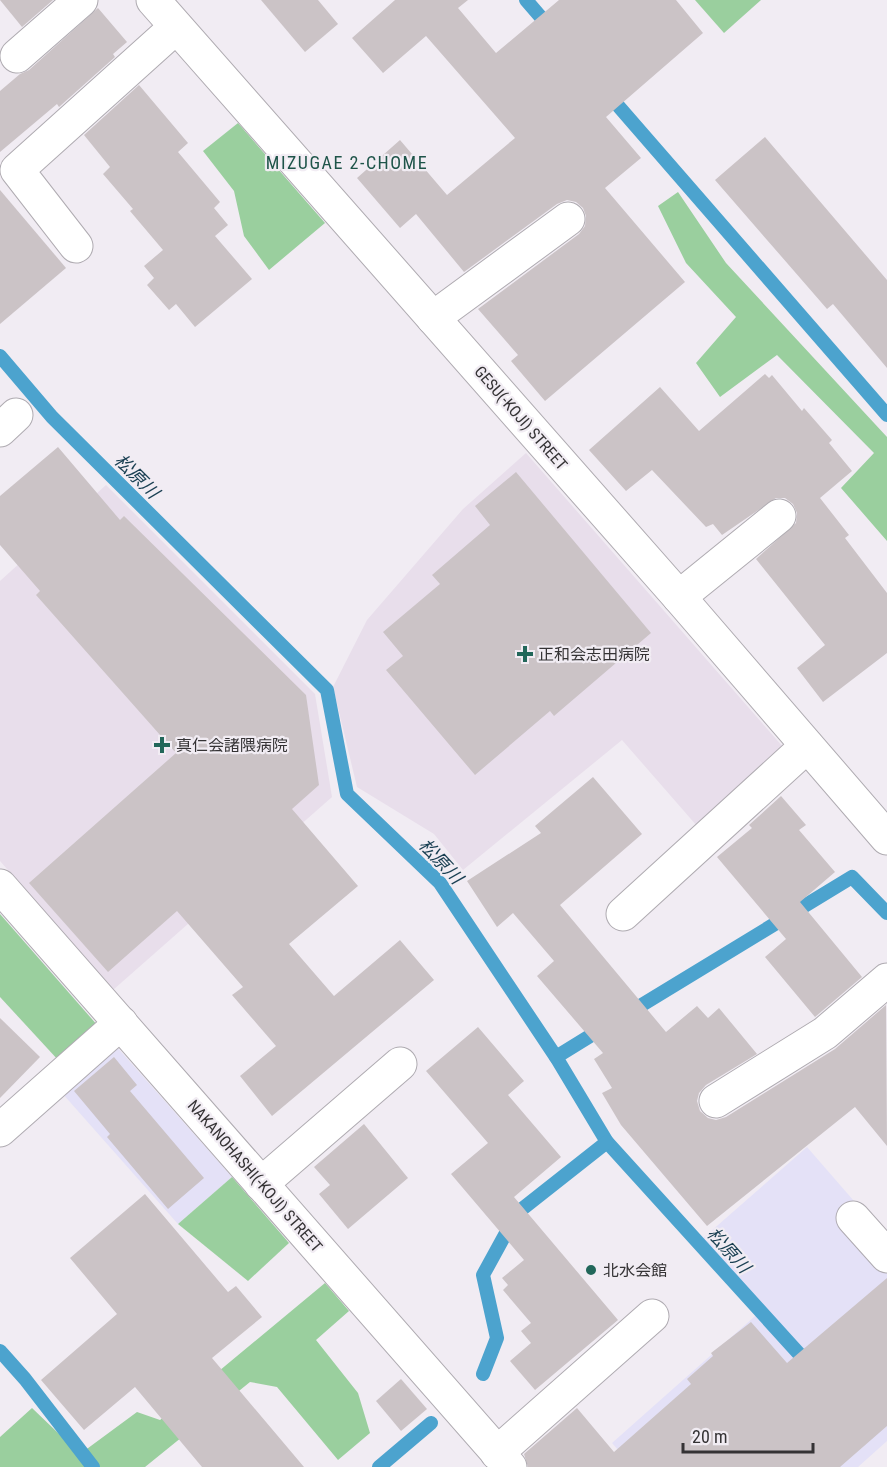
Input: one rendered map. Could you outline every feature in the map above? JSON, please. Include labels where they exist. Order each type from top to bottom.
[{"type":"street","points":[[17,56],[81,0]]},
{"type":"street","name":"GESU(-KOJI) STREET","points":[[153,0],[679,597],[887,838]]},
{"type":"street","points":[[76,246],[17,170],[176,27]]},
{"type":"street","points":[[433,318],[567,219]]},
{"type":"street","points":[[679,597],[779,516]]},
{"type":"street","points":[[623,914],[807,746]]},
{"type":"street","name":"NAKANOHASHI(-KOJI) STREET","points":[[0,886],[503,1460]]},
{"type":"street","points":[[716,1101],[825,1033],[887,980]]},
{"type":"street","points":[[0,1130],[121,1023]]},
{"type":"street","points":[[261,1184],[399,1064]]},
{"type":"street","points":[[853,1218],[887,1257]]},
{"type":"street","points":[[503,1460],[652,1316]]},
{"type":"shaded area","name":"正和会志田病院","points":[[526,453],[783,747],[697,826],[622,740],[463,870],[434,834],[357,787],[333,687],[367,620],[463,509]]},
{"type":"shaded area","name":"真仁会諸隈病院","points":[[106,485],[315,694],[332,797],[113,990],[0,861],[0,581]]},
{"type":"shaded area","points":[[115,1045],[232,1177],[178,1224],[62,1093]]},
{"type":"shaded area","points":[[807,1147],[887,1239],[887,1441],[858,1467],[629,1467],[631,1465],[612,1443],[763,1309],[702,1239]]},
{"type":"green space","points":[[695,0],[761,0],[724,33]]},
{"type":"green space","points":[[238,123],[325,223],[269,270],[244,236],[234,191],[203,151]]},
{"type":"green space","points":[[678,192],[726,263],[887,437],[887,541],[841,488],[874,453],[777,355],[720,397],[696,363],[736,317],[686,263],[658,206]]},
{"type":"green space","points":[[0,914],[98,1026],[59,1061],[0,997]]},
{"type":"green space","points":[[232,1177],[289,1243],[248,1281],[178,1224]]},
{"type":"green space","points":[[325,1283],[349,1311],[316,1340],[358,1393],[370,1433],[338,1460],[277,1387],[250,1382],[145,1467],[0,1467],[0,1437],[32,1408],[80,1454],[137,1412],[160,1420]]},
{"type":"building","points":[[0,0],[53,0],[22,27]]},
{"type":"building","points":[[261,0],[318,0],[338,24],[305,52]]},
{"type":"building","points":[[395,0],[468,0],[458,8],[496,53],[559,0],[676,0],[703,33],[606,117],[641,158],[605,188],[685,282],[545,401],[511,361],[518,355],[478,309],[579,234],[585,226],[586,216],[583,208],[576,202],[567,200],[557,204],[464,272],[416,214],[400,228],[357,178],[400,140],[447,195],[515,138],[426,36],[383,73],[352,38]]},
{"type":"building","points":[[98,8],[127,42],[113,54],[115,57],[59,107],[57,104],[0,152],[0,91],[20,74],[29,70]]},
{"type":"building","points":[[139,85],[188,143],[178,152],[220,202],[214,208],[228,225],[215,236],[252,279],[195,327],[176,304],[169,310],[147,285],[154,278],[144,266],[163,250],[130,211],[133,209],[103,174],[110,167],[84,135]]},
{"type":"building","points":[[765,137],[887,280],[887,368],[833,304],[827,309],[715,180]]},
{"type":"building","points":[[0,190],[66,268],[0,324]]},
{"type":"building","points":[[765,374],[769,378],[772,375],[802,411],[804,408],[832,440],[829,443],[852,471],[820,498],[849,535],[845,538],[887,593],[887,653],[823,702],[797,668],[825,645],[756,559],[796,523],[797,513],[793,504],[785,498],[776,498],[722,535],[713,524],[706,527],[652,470],[626,491],[589,450],[660,387],[699,431]]},
{"type":"building","name":"真仁会諸隈病院","points":[[58,447],[120,520],[124,516],[306,695],[319,785],[292,809],[358,886],[289,944],[334,996],[400,940],[434,980],[272,1116],[240,1076],[276,1046],[232,995],[243,987],[177,911],[108,972],[29,883],[176,753],[36,595],[40,591],[0,545],[0,496]]},
{"type":"building","points":[[516,472],[651,633],[554,716],[550,711],[475,775],[386,670],[403,656],[383,632],[440,584],[432,575],[490,525],[475,506]]},
{"type":"building","points":[[593,777],[642,834],[560,905],[666,1032],[697,1006],[708,1018],[719,1008],[757,1054],[706,1085],[699,1093],[697,1101],[700,1111],[708,1118],[716,1120],[726,1117],[835,1049],[886,1005],[887,1146],[855,1107],[707,1226],[621,1125],[602,1093],[612,1088],[594,1059],[603,1053],[537,976],[554,961],[513,913],[497,927],[467,881],[541,833],[535,826]]},
{"type":"building","points":[[781,796],[806,825],[799,830],[835,872],[800,902],[862,977],[815,1017],[765,957],[786,939],[717,857],[752,828],[749,825]]},
{"type":"building","points":[[0,1018],[40,1057],[0,1098]]},
{"type":"building","points":[[478,1027],[524,1081],[508,1095],[561,1157],[514,1197],[618,1320],[535,1390],[510,1361],[531,1343],[521,1331],[531,1323],[503,1290],[508,1285],[502,1278],[524,1260],[451,1174],[488,1143],[426,1071]]},
{"type":"building","points":[[114,1057],[137,1085],[130,1091],[204,1178],[168,1209],[107,1137],[110,1134],[74,1091]]},
{"type":"building","points":[[364,1124],[408,1178],[348,1229],[319,1194],[330,1185],[314,1167]]},
{"type":"building","points":[[145,1194],[228,1292],[236,1286],[262,1317],[212,1358],[304,1467],[202,1467],[135,1387],[84,1430],[41,1380],[117,1314],[70,1258]]},
{"type":"building","points":[[887,1278],[887,1426],[840,1467],[528,1467],[524,1454],[577,1408],[614,1452],[691,1384],[687,1379],[713,1356],[711,1353],[751,1322],[787,1363]]},
{"type":"building","points":[[401,1379],[427,1409],[401,1431],[376,1401]]},
{"type":"waterway","points":[[526,0],[551,29]]},
{"type":"waterway","points":[[607,93],[887,415]]},
{"type":"waterway","name":"松原川","points":[[0,356],[52,417],[327,690],[347,794],[440,883],[556,1057],[607,1142],[811,1367]]},
{"type":"waterway","points":[[627,1014],[852,877],[887,913]]},
{"type":"waterway","points":[[556,1057],[603,1028]]},
{"type":"waterway","points":[[483,1374],[497,1338],[483,1275],[517,1213],[607,1142]]},
{"type":"waterway","points":[[0,1351],[25,1379],[93,1467]]},
{"type":"waterway","points":[[379,1467],[431,1423]]},
{"type":"place","name":"正和会志田病院","points":[[525,654]]},
{"type":"place","name":"真仁会諸隈病院","points":[[162,745]]},
{"type":"place","name":"北水会館","points":[[591,1270]]},
{"type":"district","name":"MIZUGAE 2-CHOME","points":[[347,162]]}]
